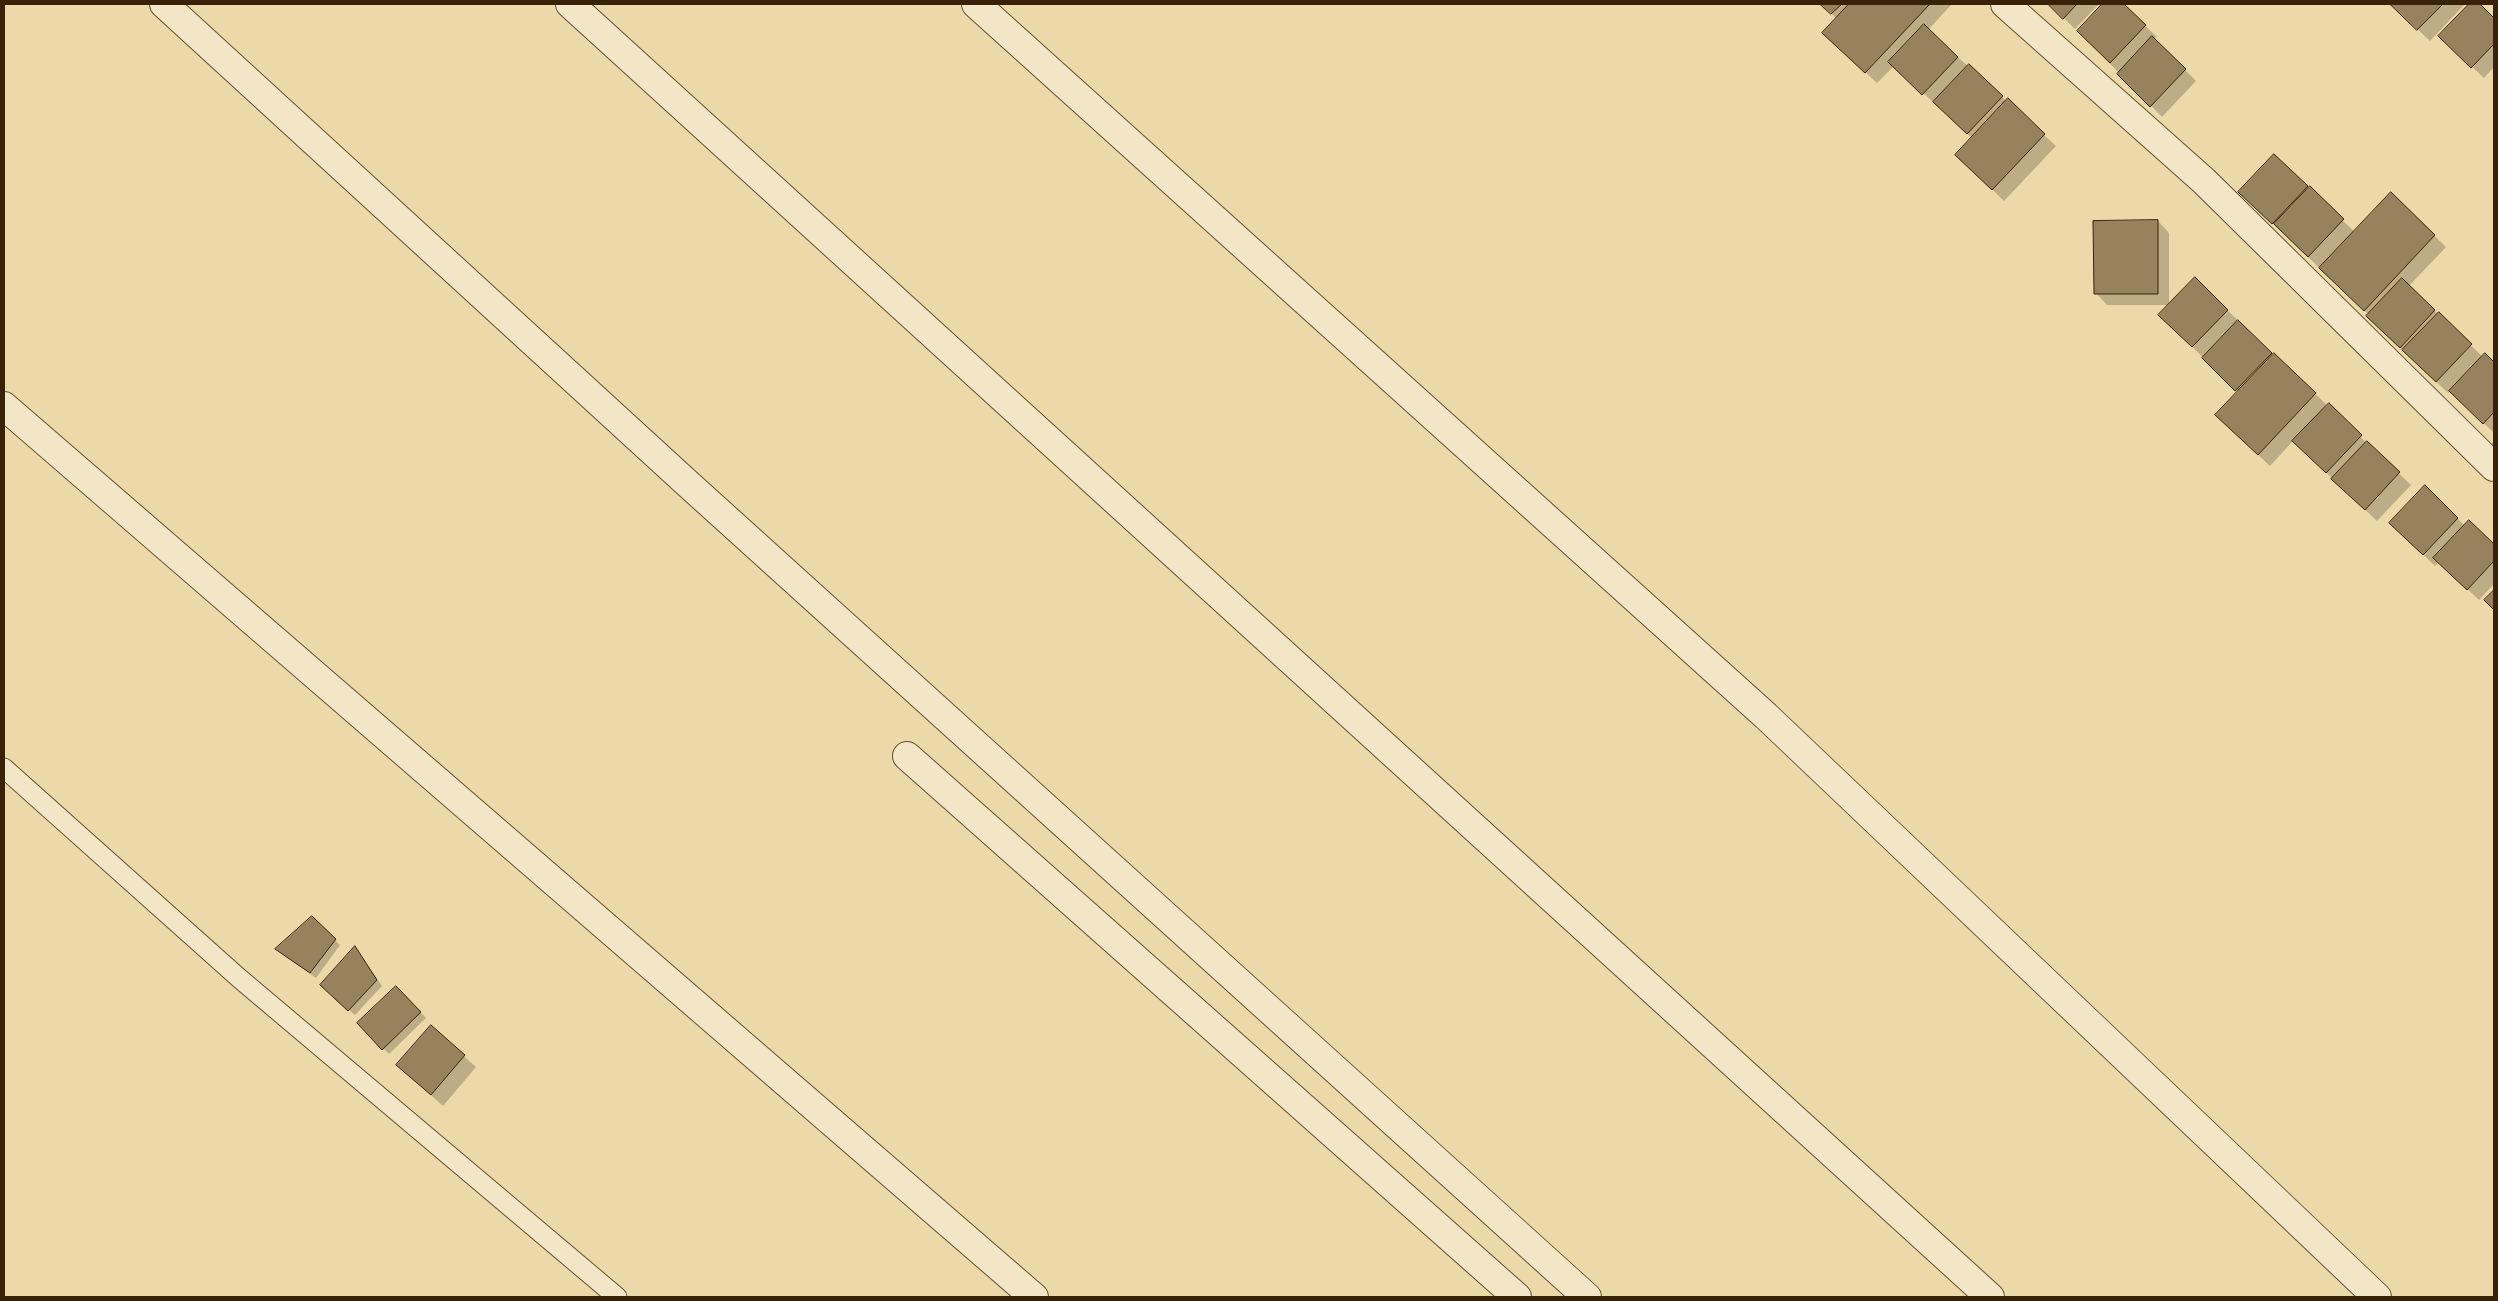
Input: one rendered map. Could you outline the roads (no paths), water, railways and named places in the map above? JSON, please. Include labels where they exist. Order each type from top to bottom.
[{"type":"street","points":[[164,4],[694,490],[1587,1297]]},
{"type":"street","points":[[570,4],[1990,1297]]},
{"type":"street","points":[[976,4],[1766,716],[2377,1297]]},
{"type":"street","points":[[2005,4],[2204,181],[2494,466]]},
{"type":"street","points":[[4,406],[1034,1297]]},
{"type":"street","points":[[907,756],[1517,1297]]},
{"type":"lane","points":[[4,768],[239,978],[617,1297]]}]
